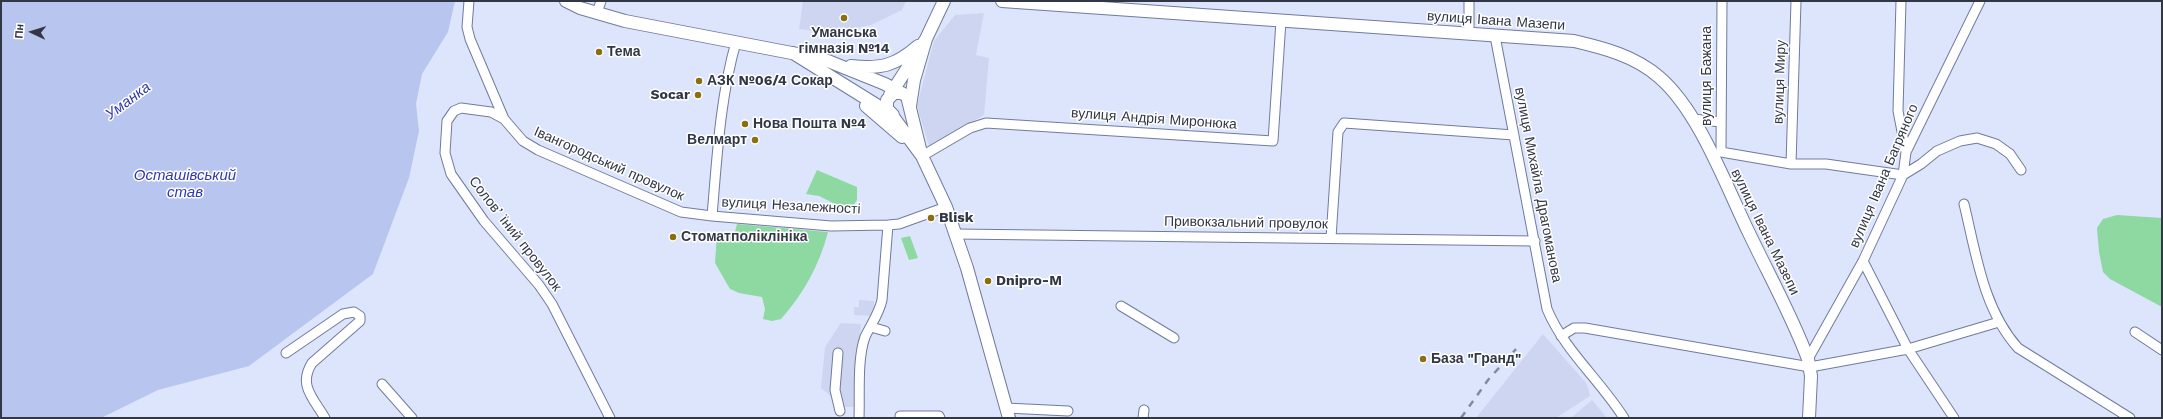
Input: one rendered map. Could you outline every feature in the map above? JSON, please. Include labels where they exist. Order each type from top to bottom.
[{"type":"main road","points":[[566,1],[597,13],[638,24],[793,53],[841,65],[870,68],[886,66],[905,58],[926,39]]},
{"type":"main road","points":[[944,1],[926,39],[886,106],[922,156],[946,207],[969,274],[1007,413]]},
{"type":"main road","name":"вулиця Івана Мазепи","points":[[1002,1],[1574,41],[1606,48],[1638,61],[1659,77],[1681,100],[1693,119],[1809,363],[1812,387],[1809,418]]},
{"type":"main road","points":[[793,53],[891,114],[903,115],[907,112],[910,105],[916,75],[926,39]]},
{"type":"main road","points":[[841,65],[895,93],[909,98],[922,156]]},
{"type":"main road","points":[[841,84],[922,156]]},
{"type":"street","points":[[469,1],[467,27],[470,39],[504,119]]},
{"type":"street","points":[[597,13],[601,1]]},
{"type":"street","points":[[1468,34],[1469,1]]},
{"type":"street","name":"вулиця Бажана","points":[[1722,1],[1721,151],[1791,164]]},
{"type":"street","name":"вулиця Миру","points":[[1791,164],[1796,1]]},
{"type":"street","points":[[1901,1],[1898,111],[1906,152]]},
{"type":"street","name":"вулиця Івана Багряного","points":[[1809,363],[1863,261],[1903,175],[1906,152],[1980,1]]},
{"type":"street","name":"вулиця Андрія Миронюка","points":[[922,156],[970,128],[986,123],[1273,141],[1281,21]]},
{"type":"street","name":"вулиця Михайла Драгоманова","points":[[1495,36],[1547,309],[1561,336],[1605,391],[1624,418]]},
{"type":"street","name":"вулиця Незалежності","points":[[736,42],[735,63],[719,134],[712,216],[832,226],[888,225],[899,224],[946,207]]},
{"type":"street","name":"Соловʼїний провулок","points":[[504,119],[494,113],[465,107],[454,111],[447,121],[447,164],[451,174],[473,206],[539,285],[552,304],[610,418]]},
{"type":"street","name":"Івангородський провулок","points":[[504,119],[524,141],[538,150],[681,212],[712,216]]},
{"type":"street","points":[[1693,119],[1721,122]]},
{"type":"street","points":[[1330,238],[1338,132],[1344,123],[1514,135]]},
{"type":"street","points":[[1791,164],[1826,164],[1903,175],[1937,151],[1960,141],[1977,138],[1996,144],[2010,154],[2021,170]]},
{"type":"street","points":[[1964,204],[1988,298],[1999,322],[2018,348],[2130,418]]},
{"type":"street","points":[[859,418],[862,349],[865,338],[880,310],[888,225]]},
{"type":"street","name":"Привокзальний провулок","points":[[956,234],[1535,241]]},
{"type":"street","points":[[1863,261],[1908,349],[1954,418]]},
{"type":"street","points":[[1121,306],[1174,338]]},
{"type":"street","points":[[286,352],[344,314],[354,312],[360,316],[360,321],[312,363],[307,371],[305,378],[307,389],[325,418]]},
{"type":"street","points":[[1561,336],[1574,328],[1585,328],[1809,363],[1908,349],[1999,322]]},
{"type":"street","points":[[871,327],[885,332]]},
{"type":"street","points":[[2135,332],[2162,350]]},
{"type":"street","points":[[838,353],[835,390],[840,411]]},
{"type":"street","points":[[382,384],[412,418]]},
{"type":"street","points":[[1007,413],[1068,411]]},
{"type":"street","points":[[900,418],[900,416],[940,416],[940,418]]},
{"type":"shaded area","name":"Уманська гімназія №14","points":[[803,1],[906,1],[902,10],[871,25],[830,33],[799,29]]},
{"type":"shaded area","points":[[984,13],[976,55],[989,58],[984,115],[929,146],[917,106],[934,41],[955,15]]},
{"type":"shaded area","points":[[859,300],[874,301],[873,316],[854,315],[854,307],[859,307]]},
{"type":"shaded area","points":[[841,323],[861,324],[856,407],[844,407],[821,388],[825,347]]},
{"type":"shaded area","points":[[1543,334],[1587,384],[1590,396],[1556,418],[1476,418]]},
{"type":"shaded area","points":[[1592,400],[1607,418],[1571,418]]},
{"type":"green space","points":[[817,170],[857,187],[857,200],[853,206],[837,205],[819,196],[806,194]]},
{"type":"green space","points":[[2117,215],[2162,218],[2162,307],[2110,279],[2103,272],[2099,252],[2097,228],[2103,219]]},
{"type":"green space","points":[[737,224],[828,232],[820,256],[810,278],[797,299],[781,319],[772,321],[763,319],[765,309],[762,297],[739,293],[730,289],[715,263],[717,233],[735,232]]},
{"type":"green space","points":[[910,236],[918,258],[909,260],[901,238]]},
{"type":"water","name":"Осташівський став","points":[[1,1],[455,1],[448,32],[422,74],[416,104],[419,131],[409,178],[373,274],[249,366],[158,390],[101,418],[1,418]]},
{"type":"railway","points":[[1461,418],[1488,380],[1516,349]]},
{"type":"place","name":"Уманська гімназія №14","points":[[844,18]]},
{"type":"place","name":"Тема","points":[[599,52]]},
{"type":"place","name":"АЗК №06/4 Сокар","points":[[699,81]]},
{"type":"place","name":"Socar","points":[[698,95]]},
{"type":"place","name":"Нова Пошта №4","points":[[745,124]]},
{"type":"place","name":"Велмарт","points":[[755,140]]},
{"type":"place","name":"Blisk","points":[[931,218]]},
{"type":"place","name":"Стоматполіклініка","points":[[673,237]]},
{"type":"place","name":"Dnipro-M","points":[[988,281]]},
{"type":"place","name":"База \"Гранд\"","points":[[1423,359]]},
{"type":"water label","name":"Уманка","points":[[128,101]]}]
